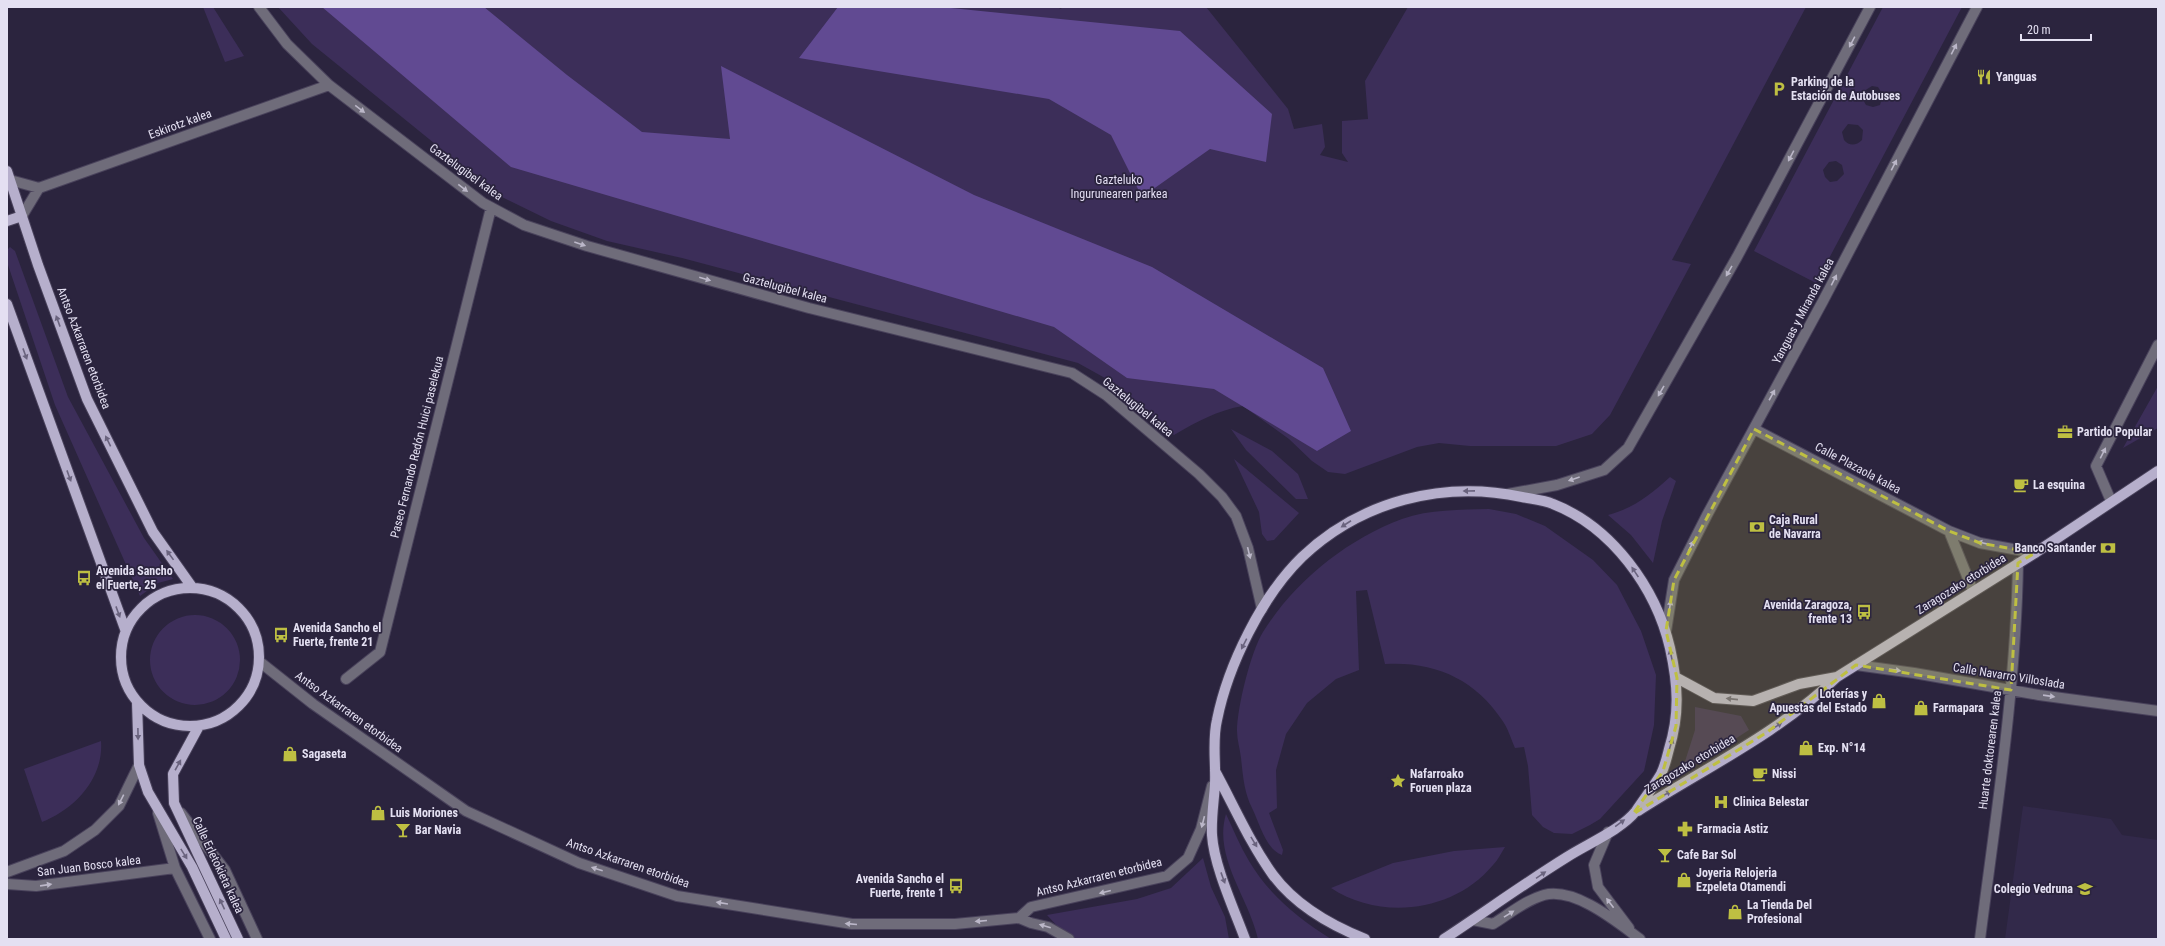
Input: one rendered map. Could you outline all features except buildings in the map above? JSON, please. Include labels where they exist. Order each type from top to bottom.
[{"type":"main road","name":"Antso Azkarraren etorbidea","points":[[8,177],[87,398],[153,532],[192,587]]},
{"type":"main road","points":[[7,221],[22,216]]},
{"type":"main road","points":[[7,304],[125,629]]},
{"type":"main road","name":"Zaragozako etorbidea","points":[[1633,814],[1766,733],[1813,700],[1837,677],[2035,553],[2158,471]]},
{"type":"main road","points":[[1245,939],[1220,869],[1212,836],[1216,723],[1229,673],[1262,609],[1280,582],[1301,558],[1325,537],[1352,520],[1382,506],[1444,491],[1476,490],[1508,494],[1553,503],[1598,531],[1618,549],[1636,571],[1666,631],[1677,678],[1676,726],[1663,771],[1633,814],[1608,832],[1565,858],[1444,939]]},
{"type":"main road","points":[[192,587],[225,596],[250,620],[257,638],[260,662],[249,695],[228,716],[199,726],[168,723],[156,717],[137,702],[129,690],[121,667],[121,652],[125,629],[137,611],[156,596],[169,590],[192,587]]},
{"type":"main road","name":"Zaragozako etorbidea","points":[[1677,678],[1714,698],[1753,701],[1799,684],[1837,677]]},
{"type":"main road","name":"Calle Erletokieta kalea","points":[[137,702],[139,765],[148,792],[156,809],[192,867],[226,939]]},
{"type":"main road","name":"Calle Erletokieta kalea","points":[[199,726],[173,774],[174,803],[238,939]]},
{"type":"main road","points":[[1215,771],[1274,876],[1300,902],[1320,918],[1342,930],[1365,939]]},
{"type":"street","name":"Gaztelugibel kalea","points":[[259,7],[288,44],[329,85],[483,203],[524,225],[594,248],[809,308],[1072,373],[1106,395],[1199,474],[1222,497],[1236,516],[1248,548],[1262,609]]},
{"type":"street","points":[[1508,494],[1557,485],[1604,470],[1628,448],[1737,257],[1870,7]]},
{"type":"street","name":"Yanguas y Miranda kalea","points":[[1666,631],[1674,580],[1823,301],[1977,7]]},
{"type":"street","name":"Eskirotz kalea","points":[[39,188],[329,85]]},
{"type":"street","points":[[8,177],[39,188],[22,216]]},
{"type":"street","name":"Paseo Fernando Redón Huici paselekua","points":[[346,679],[380,652],[491,208]]},
{"type":"street","points":[[2111,501],[2096,466],[2158,345]]},
{"type":"street","name":"Calle Plazaola kalea","points":[[1754,429],[1948,531],[1980,543],[2035,553]]},
{"type":"street","points":[[1948,531],[1973,591]]},
{"type":"street","name":"Huarte doktorearen kalea","points":[[1980,939],[2010,690],[2017,606],[2018,563]]},
{"type":"street","name":"Antso Azkarraren etorbidea","points":[[260,662],[313,704],[466,811],[579,863],[677,896],[852,924],[955,924],[1019,918],[1031,923],[1048,927],[1068,939]]},
{"type":"street","name":"Calle Navarro Villoslada","points":[[1856,665],[2010,690],[2158,711]]},
{"type":"street","name":"San Juan Bosco kalea","points":[[7,872],[64,851],[95,830],[119,806],[139,765]]},
{"type":"street","name":"Antso Azkarraren etorbidea","points":[[1019,918],[1031,907],[1167,876],[1188,858],[1198,836],[1215,771]]},
{"type":"street","name":"Calle Erletokieta kalea","points":[[174,803],[225,870],[258,939]]},
{"type":"street","name":"Calle Erletokieta kalea","points":[[156,809],[175,868],[210,939]]},
{"type":"street","points":[[1608,832],[1594,865],[1598,887],[1637,937]]},
{"type":"street","name":"San Juan Bosco kalea","points":[[7,884],[36,886],[175,868]]},
{"type":"street","points":[[1473,920],[1493,924],[1529,902],[1545,895],[1567,895],[1588,903],[1637,937]]},
{"type":"highlighted area","points":[[1754,429],[1949,531],[1980,543],[2035,553],[2018,563],[2011,690],[1856,665],[1766,733],[1633,814],[1663,771],[1676,726],[1677,678],[1666,631],[1674,580]]},
{"type":"shaded area","points":[[322,7],[484,7],[567,75],[642,132],[730,139],[721,66],[974,195],[1152,267],[1323,368],[1351,431],[1317,451],[1214,389],[1127,378],[1054,327],[511,167]]},
{"type":"shaded area","points":[[838,7],[941,7],[1180,31],[1272,114],[1266,162],[1210,149],[1142,197],[1111,135],[1049,99],[799,58]]},
{"type":"shaded area","name":"Colegio Vedruna","points":[[2023,806],[2111,819],[2122,835],[2158,840],[2158,939],[2005,939]]},
{"type":"green space","points":[[203,7],[213,7],[244,56],[225,62]]},
{"type":"green space","name":"Gazteluko Ingurunearen parkea","points":[[278,7],[1059,7],[1060,9],[1064,7],[1206,7],[1288,109],[1294,129],[1322,124],[1325,147],[1320,155],[1348,162],[1342,153],[1342,121],[1368,119],[1365,81],[1408,7],[1806,7],[1672,260],[1691,264],[1610,415],[1592,434],[1556,446],[1470,446],[1439,443],[1417,447],[1345,474],[1328,472],[1312,461],[1289,439],[1243,406],[1225,410],[1199,421],[1174,435],[1105,378],[1078,363],[682,258],[607,241],[551,221],[498,195],[312,44]]},
{"type":"green space","points":[[1883,7],[1962,7],[1816,283],[1754,251]],"holes":[[[1872,86],[1878,87],[1883,95],[1880,105],[1873,107],[1866,105],[1862,98],[1864,91]],[[1848,124],[1858,125],[1863,130],[1862,140],[1855,144],[1850,144],[1844,140],[1842,132]],[[1836,161],[1842,165],[1844,174],[1837,181],[1830,182],[1825,177],[1823,170],[1829,162]]]},
{"type":"green space","points":[[10,247],[15,251],[68,397],[144,538],[173,579],[158,583],[140,596],[55,405],[7,262],[7,250]]},
{"type":"green space","points":[[2158,386],[2158,428],[2123,448]]},
{"type":"green space","points":[[1231,429],[1272,451],[1298,474],[1308,499],[1296,499],[1246,450]]},
{"type":"green space","points":[[1234,459],[1299,513],[1274,540],[1267,541],[1262,534],[1259,512]]},
{"type":"green space","points":[[1670,477],[1676,481],[1662,521],[1653,563],[1631,535],[1608,515],[1634,505],[1656,490]]},
{"type":"green space","points":[[1489,509],[1516,514],[1545,526],[1593,560],[1617,585],[1641,631],[1656,675],[1654,725],[1644,771],[1600,819],[1590,825],[1572,834],[1554,833],[1543,827],[1532,815],[1528,766],[1524,747],[1515,748],[1504,723],[1491,706],[1466,683],[1436,670],[1420,666],[1385,664],[1367,590],[1356,591],[1359,670],[1336,679],[1307,703],[1286,734],[1276,770],[1277,808],[1269,813],[1283,850],[1282,855],[1276,852],[1267,842],[1247,796],[1237,734],[1239,708],[1246,680],[1254,652],[1263,632],[1276,613],[1306,579],[1324,564],[1361,538],[1402,519],[1423,513]]},
{"type":"green space","points":[[186,615],[204,615],[220,622],[233,635],[240,651],[240,669],[233,685],[220,698],[204,705],[186,705],[170,698],[157,685],[150,669],[150,651],[157,635],[170,622]]},
{"type":"green space","points":[[1695,707],[1741,716],[1749,730],[1681,774],[1695,730]]},
{"type":"green space","points":[[101,741],[101,755],[98,767],[85,790],[66,809],[42,822],[24,769]]},
{"type":"green space","points":[[1226,814],[1246,855],[1266,885],[1285,905],[1307,923],[1331,939],[1258,939],[1254,924],[1228,862],[1224,846],[1223,830]]},
{"type":"green space","points":[[1505,847],[1495,863],[1477,881],[1458,893],[1438,902],[1394,908],[1372,905],[1351,898],[1331,888],[1393,863],[1454,851]]},
{"type":"green space","points":[[1203,858],[1211,887],[1225,917],[1229,939],[1069,939],[1047,915],[1137,899],[1171,888]]},
{"type":"place","name":"Yanguas","points":[[1984,77]]},
{"type":"place","name":"Parking de la Estación de Autobuses","points":[[1779,89]]},
{"type":"place","name":"Partido Popular","points":[[2065,432]]},
{"type":"place","name":"La esquina","points":[[2021,485]]},
{"type":"place","name":"Caja Rural de Navarra","points":[[1757,527]]},
{"type":"place","name":"Banco Santander","points":[[2108,548]]},
{"type":"place","name":"Avenida Sancho el Fuerte, 25","points":[[84,578]]},
{"type":"place","name":"Avenida Zaragoza, frente 13","points":[[1864,612]]},
{"type":"place","name":"Avenida Sancho el Fuerte, frente 21","points":[[281,635]]},
{"type":"place","name":"Loterías y Apuestas del Estado","points":[[1879,701]]},
{"type":"place","name":"Farmapara","points":[[1921,708]]},
{"type":"place","name":"Exp. N°14","points":[[1806,748]]},
{"type":"place","name":"Sagaseta","points":[[290,754]]},
{"type":"place","name":"Nissi","points":[[1760,774]]},
{"type":"place","name":"Nafarroako Foruen plaza","points":[[1398,781]]},
{"type":"place","name":"Clinica Belestar","points":[[1721,802]]},
{"type":"place","name":"Luis Moriones","points":[[378,813]]},
{"type":"place","name":"Farmacia Astiz","points":[[1685,829]]},
{"type":"place","name":"Bar Navia","points":[[403,830]]},
{"type":"place","name":"Cafe Bar Sol","points":[[1665,855]]},
{"type":"place","name":"Joyeria Relojeria Ezpeleta Otamendi","points":[[1684,880]]},
{"type":"place","name":"Avenida Sancho el Fuerte, frente 1","points":[[956,886]]},
{"type":"place","name":"Colegio Vedruna","points":[[2085,889]]},
{"type":"place","name":"La Tienda Del Profesional","points":[[1735,912]]}]
